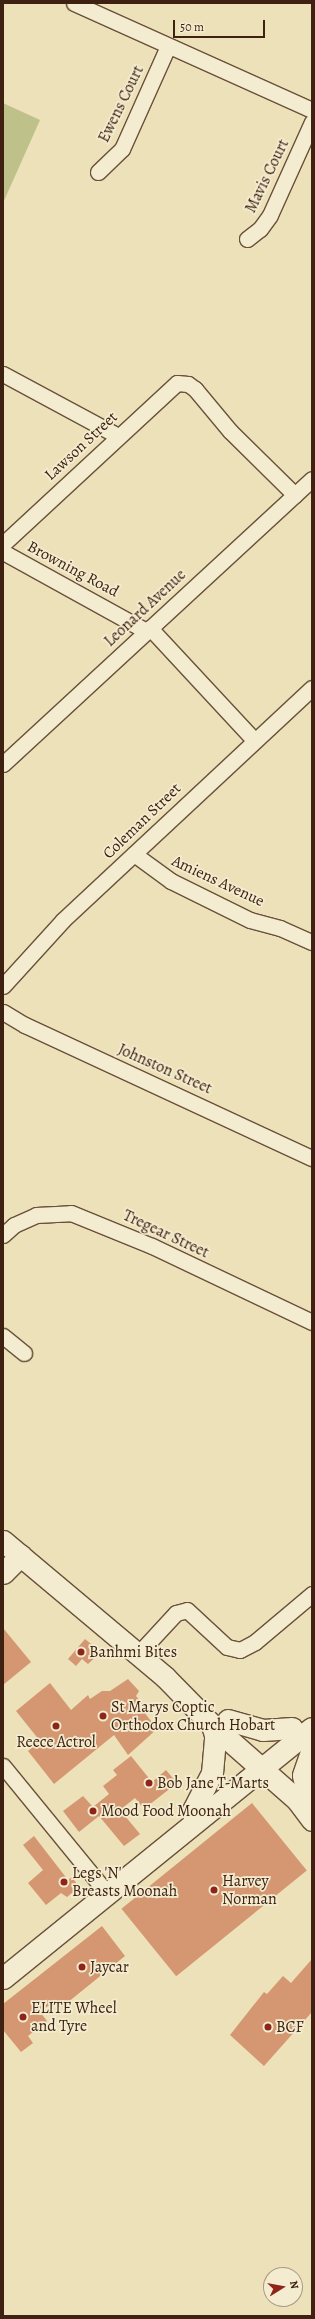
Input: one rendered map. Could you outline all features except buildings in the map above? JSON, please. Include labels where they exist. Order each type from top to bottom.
[{"type":"main road","points":[[3,1541],[220,1722],[264,1761],[309,1796]]},
{"type":"main road","points":[[3,1574],[20,1555]]},
{"type":"main road","points":[[3,1962],[104,1889],[264,1761],[302,1728],[312,1712]]},
{"type":"main road","points":[[220,1722],[263,1730],[302,1728]]},
{"type":"main road","points":[[192,1812],[212,1773],[215,1735],[220,1722]]},
{"type":"main road","points":[[309,1796],[303,1775],[312,1749]]},
{"type":"main road","points":[[3,1978],[192,1812],[264,1761]]},
{"type":"main road","points":[[264,1761],[312,1820]]},
{"type":"street","points":[[74,3],[312,110]]},
{"type":"street","name":"Ewens Court","points":[[98,172],[122,149],[168,46]]},
{"type":"street","name":"Mavis Court","points":[[247,239],[260,229],[270,215],[312,122]]},
{"type":"street","points":[[3,374],[118,436]]},
{"type":"street","name":"Lawson Street","points":[[3,544],[169,387],[177,383],[188,384],[203,397],[230,431],[295,495]]},
{"type":"street","name":"Leonard Avenue","points":[[3,764],[312,480]]},
{"type":"street","name":"Browning Road","points":[[3,552],[148,630],[254,740]]},
{"type":"street","name":"Coleman Street","points":[[3,986],[63,920],[254,740],[312,688]]},
{"type":"street","name":"Amiens Avenue","points":[[134,854],[171,881],[250,920],[280,928],[312,942]]},
{"type":"street","name":"Johnston Street","points":[[3,1012],[25,1026],[312,1158]]},
{"type":"street","name":"Tregear Street","points":[[3,1235],[14,1225],[36,1215],[71,1213],[145,1243],[312,1322]]},
{"type":"street","points":[[3,1336],[24,1353]]},
{"type":"street","points":[[138,1654],[176,1613],[186,1610],[222,1643],[240,1650],[255,1642],[312,1594]]},
{"type":"street","points":[[3,1766],[104,1889]]},
{"type":"green space","points":[[3,103],[40,120],[3,203]]},
{"type":"place","name":"Banhmi Bites","points":[[81,1652]]},
{"type":"place","name":"St Marys Coptic Orthodox Church Hobart","points":[[103,1716]]},
{"type":"place","name":"Reece Actrol","points":[[56,1726]]},
{"type":"place","name":"Bob Jane T-Marts","points":[[149,1783]]},
{"type":"place","name":"Mood Food Moonah","points":[[93,1811]]},
{"type":"place","name":"Legs 'N' Breasts Moonah","points":[[64,1882]]},
{"type":"place","name":"Harvey Norman","points":[[214,1890]]},
{"type":"place","name":"Jaycar","points":[[82,1967]]},
{"type":"place","name":"ELITE Wheel and Tyre","points":[[23,2017]]},
{"type":"place","name":"BCF","points":[[268,2027]]}]
